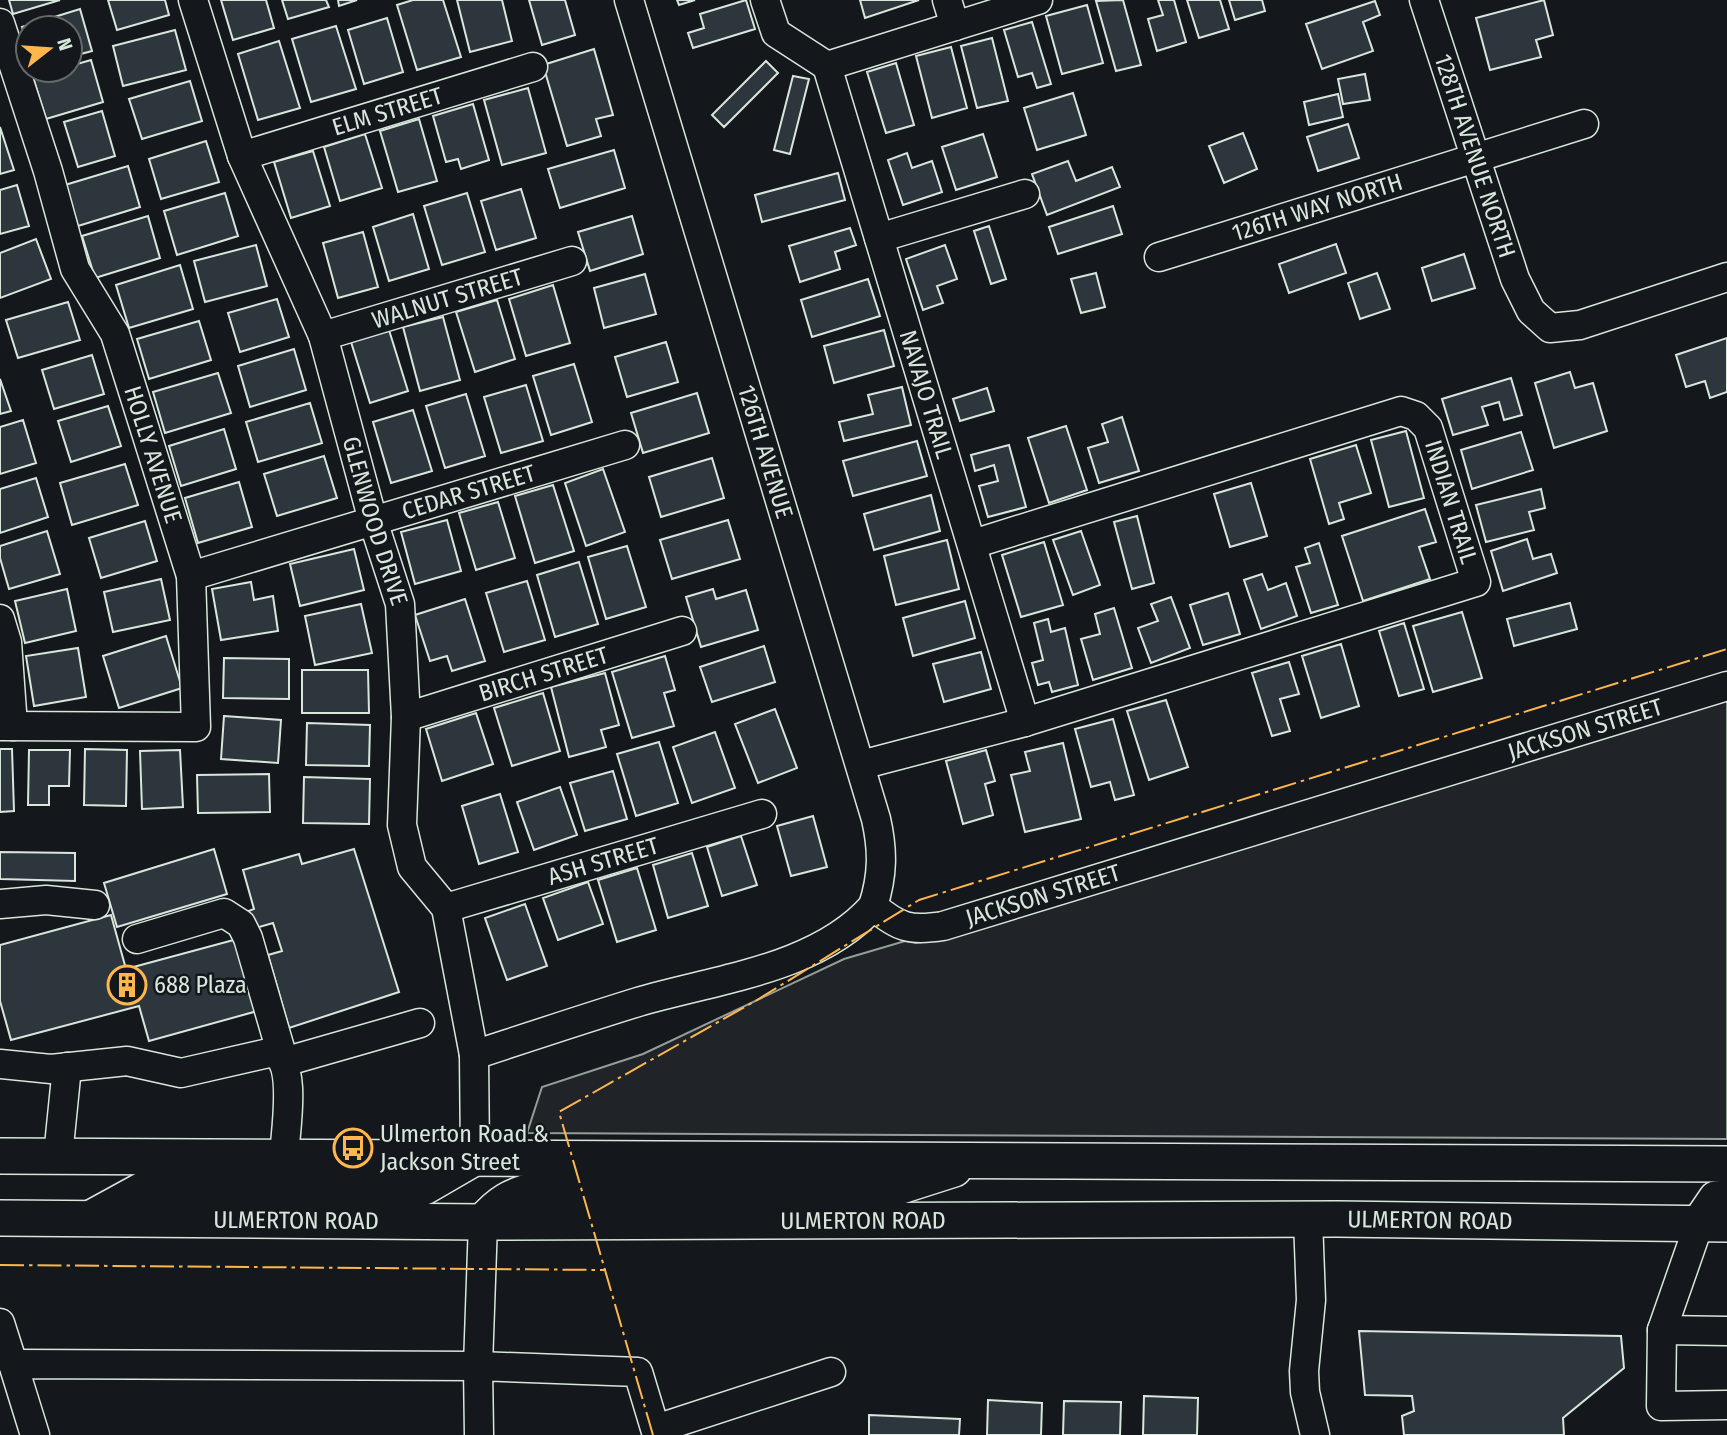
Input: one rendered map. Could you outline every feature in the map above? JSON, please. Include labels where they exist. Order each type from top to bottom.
[{"type":"main road","points":[[0,1156],[1727,1164]]},
{"type":"main road","points":[[92,1218],[148,1187],[424,1187],[475,1157]]},
{"type":"main road","points":[[483,1222],[498,1204],[519,1194],[537,1190],[882,1192],[984,1159]]},
{"type":"main road","points":[[1713,1224],[1716,1199],[1727,1198]]},
{"type":"main road","name":"ULMERTON ROAD","points":[[0,1218],[483,1222],[1308,1219],[1713,1224]]},
{"type":"street","name":"GLENWOOD DRIVE","points":[[193,0],[242,156],[323,336],[373,521],[400,604],[405,717],[404,834],[412,867],[446,908],[474,1055]]},
{"type":"street","name":"126TH AVENUE","points":[[629,0],[861,765],[883,850],[880,882],[873,906]]},
{"type":"street","points":[[765,0],[776,33],[827,66],[951,13],[1038,0]]},
{"type":"street","name":"128TH AVENUE NORTH","points":[[1424,0],[1515,279],[1531,311],[1550,328],[1580,324],[1727,277]]},
{"type":"street","name":"HOLLY AVENUE","points":[[0,23],[48,171],[75,269],[115,334],[191,576],[196,727],[6,726]]},
{"type":"street","name":"NAVAJO TRAIL","points":[[827,66],[1026,722]]},
{"type":"street","name":"ELM STREET","points":[[242,156],[533,67]]},
{"type":"street","name":"126TH WAY NORTH","points":[[1159,257],[1584,124]]},
{"type":"street","points":[[879,238],[1024,194]]},
{"type":"street","name":"WALNUT STREET","points":[[323,336],[572,261]]},
{"type":"street","name":"INDIAN TRAIL","points":[[861,765],[1026,722],[1476,582],[1428,428],[1416,416],[1401,411],[973,544]]},
{"type":"street","name":"CEDAR STREET","points":[[191,576],[625,445]]},
{"type":"street","points":[[0,620],[7,642],[6,726]]},
{"type":"street","name":"BIRCH STREET","points":[[405,717],[681,631]]},
{"type":"street","name":"JACKSON STREET","points":[[873,906],[890,921],[914,930],[943,926],[1727,685]]},
{"type":"street","name":"ASH STREET","points":[[446,908],[762,814]]},
{"type":"street","points":[[0,904],[46,900],[95,905]]},
{"type":"street","points":[[475,1157],[474,1055],[638,1002],[792,959],[824,946],[853,928],[873,906]]},
{"type":"street","points":[[137,939],[224,913],[232,915],[248,938],[289,1072],[284,1157]]},
{"type":"street","points":[[284,1062],[420,1023]]},
{"type":"street","points":[[0,1064],[51,1069],[127,1061],[181,1073],[273,1052],[284,1062]]},
{"type":"street","points":[[58,1156],[67,1067]]},
{"type":"street","points":[[1308,1219],[1311,1300],[1304,1371],[1305,1392],[1315,1435]]},
{"type":"street","points":[[479,1435],[478,1366],[483,1222]]},
{"type":"street","points":[[1713,1224],[1662,1330],[1661,1406],[1727,1405]]},
{"type":"street","points":[[0,1323],[35,1435]]},
{"type":"street","points":[[1662,1330],[1727,1331]]},
{"type":"street","points":[[13,1364],[478,1366],[638,1371],[657,1432],[831,1372]]},
{"type":"shaded area","points":[[1727,699],[1727,1139],[527,1133],[542,1087],[643,1054],[844,959],[905,941],[916,943],[947,938]]},
{"type":"building","points":[[9,0],[60,0],[13,14]]},
{"type":"building","points":[[108,0],[165,0],[169,15],[117,30]]},
{"type":"building","points":[[221,0],[266,0],[274,28],[233,40]]},
{"type":"building","points":[[282,0],[326,0],[329,7],[288,19]]},
{"type":"building","points":[[338,0],[357,0],[339,6]]},
{"type":"building","points":[[413,0],[443,0],[461,57],[417,70],[397,5]]},
{"type":"building","points":[[457,0],[502,0],[512,41],[470,52]]},
{"type":"building","points":[[529,0],[565,0],[575,35],[542,45]]},
{"type":"building","points":[[677,0],[695,0],[679,5]]},
{"type":"building","points":[[746,0],[755,29],[693,48],[688,33],[704,28],[700,14]]},
{"type":"building","points":[[860,0],[919,0],[865,18]]},
{"type":"building","points":[[1123,0],[1141,65],[1116,71],[1096,1]]},
{"type":"building","points":[[1158,0],[1174,0],[1186,42],[1157,51],[1148,19],[1163,15]]},
{"type":"building","points":[[1187,0],[1220,0],[1229,29],[1199,38]]},
{"type":"building","points":[[1229,0],[1262,0],[1265,11],[1235,20]]},
{"type":"building","points":[[1544,0],[1553,35],[1536,40],[1541,57],[1490,70],[1476,18]]},
{"type":"building","points":[[1375,1],[1380,15],[1363,22],[1373,51],[1322,69],[1306,24]]},
{"type":"building","points":[[1087,5],[1103,63],[1062,74],[1046,16]]},
{"type":"building","points":[[80,9],[81,14],[64,14]]},
{"type":"building","points":[[387,18],[403,72],[364,84],[348,30]]},
{"type":"building","points":[[1032,22],[1051,84],[1037,88],[1032,73],[1018,77],[1004,30]]},
{"type":"building","points":[[84,23],[92,51],[84,53]]},
{"type":"building","points":[[336,26],[356,89],[311,102],[292,39]]},
{"type":"building","points":[[175,30],[186,70],[123,86],[113,46]]},
{"type":"building","points":[[992,38],[1008,101],[977,108],[961,46]]},
{"type":"building","points":[[279,41],[300,108],[258,120],[238,54]]},
{"type":"building","points":[[951,47],[967,108],[932,118],[916,56]]},
{"type":"building","points":[[594,49],[613,115],[596,119],[601,136],[567,146],[543,65]]},
{"type":"building","points":[[91,60],[103,102],[46,119],[35,84],[84,84],[84,62]]},
{"type":"building","points":[[766,61],[778,73],[724,127],[712,115]]},
{"type":"building","points":[[896,63],[914,125],[886,133],[867,72]]},
{"type":"building","points":[[1365,74],[1370,100],[1343,104],[1338,79]]},
{"type":"building","points":[[793,76],[809,79],[790,154],[774,150]]},
{"type":"building","points":[[190,81],[202,121],[142,139],[129,99]]},
{"type":"building","points":[[528,88],[546,153],[502,165],[484,100]]},
{"type":"building","points":[[1073,93],[1086,135],[1037,150],[1024,108]]},
{"type":"building","points":[[1338,94],[1343,117],[1309,125],[1304,102]]},
{"type":"building","points":[[473,104],[489,160],[461,169],[458,159],[446,162],[433,116]]},
{"type":"building","points":[[102,111],[115,156],[78,167],[64,122]]},
{"type":"building","points":[[419,119],[437,181],[398,192],[380,131]]},
{"type":"building","points":[[1348,124],[1359,158],[1318,171],[1307,137]]},
{"type":"building","points":[[0,127],[14,170],[0,174]]},
{"type":"building","points":[[1243,133],[1257,169],[1224,183],[1209,146]]},
{"type":"building","points":[[365,134],[382,188],[340,201],[324,147]]},
{"type":"building","points":[[983,134],[997,177],[956,190],[942,147]]},
{"type":"building","points":[[206,141],[219,182],[161,199],[149,159]]},
{"type":"building","points":[[614,150],[625,188],[560,208],[548,169]]},
{"type":"building","points":[[313,151],[330,206],[291,218],[274,162]]},
{"type":"building","points":[[907,153],[912,168],[932,161],[942,192],[903,205],[888,160]]},
{"type":"building","points":[[1068,161],[1076,181],[1112,167],[1120,187],[1047,215],[1032,174]]},
{"type":"building","points":[[128,166],[140,207],[78,226],[65,185]]},
{"type":"building","points":[[838,173],[845,200],[762,222],[755,195]]},
{"type":"building","points":[[17,185],[29,226],[0,234],[0,190]]},
{"type":"building","points":[[521,189],[536,238],[496,250],[481,201]]},
{"type":"building","points":[[225,193],[238,236],[177,255],[164,211]]},
{"type":"building","points":[[467,193],[485,252],[442,265],[424,206]]},
{"type":"building","points":[[1113,206],[1122,234],[1058,254],[1049,227]]},
{"type":"building","points":[[413,214],[429,269],[389,281],[373,227]]},
{"type":"building","points":[[148,216],[160,258],[95,278],[82,236]]},
{"type":"building","points":[[632,216],[643,254],[590,271],[578,232]]},
{"type":"building","points":[[989,226],[1006,279],[991,284],[974,231]]},
{"type":"building","points":[[850,228],[856,245],[835,252],[840,269],[800,282],[789,246]]},
{"type":"building","points":[[363,232],[378,287],[338,298],[323,243]]},
{"type":"building","points":[[36,239],[51,279],[0,298],[0,253]]},
{"type":"building","points":[[1336,244],[1346,273],[1289,293],[1279,264]]},
{"type":"building","points":[[256,245],[267,286],[205,302],[194,261]]},
{"type":"building","points":[[945,245],[957,279],[937,286],[943,303],[923,310],[906,259]]},
{"type":"building","points":[[1464,254],[1475,288],[1432,301],[1422,268]]},
{"type":"building","points":[[180,265],[193,309],[129,328],[116,285]]},
{"type":"building","points":[[1096,273],[1105,307],[1081,313],[1071,279]]},
{"type":"building","points":[[1377,273],[1390,309],[1360,319],[1348,283]]},
{"type":"building","points":[[645,274],[656,314],[604,328],[594,288]]},
{"type":"building","points":[[868,279],[880,316],[812,337],[801,300]]},
{"type":"building","points":[[553,285],[570,343],[526,356],[509,299]]},
{"type":"building","points":[[277,299],[289,337],[240,352],[228,313]]},
{"type":"building","points":[[497,300],[515,359],[475,372],[456,312]]},
{"type":"building","points":[[68,302],[80,340],[18,358],[6,320]]},
{"type":"building","points":[[443,317],[460,380],[420,391],[403,327]]},
{"type":"building","points":[[199,321],[211,360],[149,379],[137,339]]},
{"type":"building","points":[[389,330],[408,391],[370,403],[351,342]]},
{"type":"building","points":[[884,330],[894,366],[834,383],[824,346]]},
{"type":"building","points":[[1727,338],[1727,392],[1710,398],[1705,381],[1686,387],[1676,355]]},
{"type":"building","points":[[666,342],[678,382],[627,397],[615,357]]},
{"type":"building","points":[[294,349],[306,390],[250,407],[238,366]]},
{"type":"building","points":[[92,355],[104,394],[54,409],[42,370]]},
{"type":"building","points":[[574,364],[592,422],[551,435],[533,376]]},
{"type":"building","points":[[1570,372],[1575,388],[1593,383],[1607,431],[1554,448],[1535,383]]},
{"type":"building","points":[[218,373],[231,413],[165,433],[153,392]]},
{"type":"building","points":[[1511,378],[1522,415],[1504,420],[1499,402],[1482,407],[1488,425],[1453,435],[1442,399]]},
{"type":"building","points":[[0,379],[11,411],[0,414]]},
{"type":"building","points":[[526,385],[543,441],[501,453],[484,397]]},
{"type":"building","points":[[902,387],[911,425],[844,441],[839,422],[873,414],[868,395]]},
{"type":"building","points":[[987,388],[994,411],[960,421],[953,399]]},
{"type":"building","points":[[697,393],[709,433],[643,453],[631,413]]},
{"type":"building","points":[[466,394],[485,456],[445,468],[426,406]]},
{"type":"building","points":[[310,403],[322,443],[258,462],[246,422]]},
{"type":"building","points":[[108,406],[121,446],[71,462],[58,421]]},
{"type":"building","points":[[413,410],[432,471],[391,483],[373,422]]},
{"type":"building","points":[[1122,417],[1139,471],[1099,483],[1088,448],[1108,442],[1102,424]]},
{"type":"building","points":[[23,420],[36,463],[0,474],[0,427]]},
{"type":"building","points":[[1066,426],[1087,490],[1049,503],[1028,438]]},
{"type":"building","points":[[224,429],[236,469],[181,486],[169,446]]},
{"type":"building","points":[[1406,431],[1424,498],[1389,507],[1371,440]]},
{"type":"building","points":[[1521,432],[1533,470],[1472,489],[1461,450]]},
{"type":"building","points":[[917,441],[927,476],[853,496],[843,461]]},
{"type":"building","points":[[1009,445],[1026,507],[988,517],[979,486],[998,481],[994,465],[975,471],[971,455]]},
{"type":"building","points":[[1356,445],[1371,493],[1339,503],[1344,519],[1329,524],[1310,459]]},
{"type":"building","points":[[324,456],[337,498],[277,516],[264,474]]},
{"type":"building","points":[[712,458],[724,498],[661,517],[649,477]]},
{"type":"building","points":[[125,464],[138,505],[72,525],[60,483]]},
{"type":"building","points":[[603,469],[625,532],[586,546],[565,483]]},
{"type":"building","points":[[36,478],[48,517],[0,533],[0,489]]},
{"type":"building","points":[[239,482],[252,527],[198,543],[185,498]]},
{"type":"building","points":[[1251,483],[1267,536],[1230,547],[1214,494]]},
{"type":"building","points":[[553,485],[574,551],[535,563],[515,496]]},
{"type":"building","points":[[1541,489],[1545,508],[1529,512],[1534,530],[1486,542],[1476,505]]},
{"type":"building","points":[[931,495],[940,531],[874,550],[864,514]]},
{"type":"building","points":[[498,502],[515,558],[476,570],[459,513]]},
{"type":"building","points":[[1425,509],[1436,542],[1419,547],[1430,579],[1363,601],[1342,536]]},
{"type":"building","points":[[1137,516],[1154,583],[1132,589],[1114,522]]},
{"type":"building","points":[[447,520],[461,571],[415,584],[401,532]]},
{"type":"building","points":[[728,520],[740,559],[672,579],[660,540]]},
{"type":"building","points":[[145,521],[157,561],[101,578],[89,538]]},
{"type":"building","points":[[47,531],[60,574],[9,589],[0,558],[0,546]]},
{"type":"building","points":[[1081,531],[1100,585],[1073,595],[1053,540]]},
{"type":"building","points":[[1527,539],[1533,559],[1551,554],[1557,573],[1503,591],[1491,551]]},
{"type":"building","points":[[947,540],[959,589],[896,605],[884,556]]},
{"type":"building","points":[[1044,542],[1063,605],[1021,617],[1002,555]]},
{"type":"building","points":[[1319,543],[1338,605],[1311,613],[1296,567],[1310,563],[1305,548]]},
{"type":"building","points":[[627,546],[646,607],[606,619],[588,557]]},
{"type":"building","points":[[354,549],[364,590],[300,606],[290,564]]},
{"type":"building","points":[[579,562],[598,624],[555,637],[537,575]]},
{"type":"building","points":[[1262,574],[1268,590],[1286,583],[1297,616],[1261,629],[1244,580]]},
{"type":"building","points":[[161,579],[170,620],[113,632],[104,592]]},
{"type":"building","points":[[527,581],[545,640],[504,652],[486,593]]},
{"type":"building","points":[[251,582],[254,600],[273,596],[278,631],[221,640],[212,589]]},
{"type":"building","points":[[67,589],[76,631],[25,643],[15,601]]},
{"type":"building","points":[[713,589],[716,599],[746,590],[758,630],[701,647],[686,597]]},
{"type":"building","points":[[1228,593],[1240,634],[1203,645],[1190,605]]},
{"type":"building","points":[[1171,597],[1190,648],[1151,663],[1138,628],[1158,621],[1151,604]]},
{"type":"building","points":[[465,599],[485,661],[452,671],[447,656],[430,661],[415,615]]},
{"type":"building","points":[[965,601],[975,638],[913,656],[903,618]]},
{"type":"building","points":[[1570,603],[1577,629],[1514,646],[1507,619]]},
{"type":"building","points":[[361,604],[372,653],[315,665],[305,616]]},
{"type":"building","points":[[1114,608],[1132,668],[1093,680],[1081,639],[1100,634],[1095,614]]},
{"type":"building","points":[[1462,612],[1482,678],[1433,692],[1413,626]]},
{"type":"building","points":[[1048,619],[1051,632],[1065,628],[1078,685],[1052,692],[1049,682],[1038,685],[1032,663],[1043,660],[1034,623]]},
{"type":"building","points":[[1404,623],[1424,689],[1399,696],[1379,631]]},
{"type":"building","points":[[166,636],[182,688],[119,708],[103,656]]},
{"type":"building","points":[[1341,644],[1359,706],[1321,718],[1302,656]]},
{"type":"building","points":[[764,646],[775,682],[712,702],[700,667]]},
{"type":"building","points":[[78,648],[86,697],[34,706],[26,656]]},
{"type":"building","points":[[981,652],[991,689],[944,702],[933,664]]},
{"type":"building","points":[[665,656],[675,690],[664,693],[674,726],[632,738],[612,672]]},
{"type":"building","points":[[224,658],[289,659],[289,699],[223,698]]},
{"type":"building","points":[[1289,662],[1299,694],[1280,699],[1290,731],[1272,736],[1252,673]]},
{"type":"building","points":[[302,670],[368,670],[369,713],[302,713]]},
{"type":"building","points":[[605,673],[619,725],[601,730],[606,747],[569,757],[551,687]]},
{"type":"building","points":[[543,693],[560,751],[512,766],[494,708]]},
{"type":"building","points":[[1166,700],[1188,767],[1149,780],[1127,711]]},
{"type":"building","points":[[775,709],[797,768],[758,783],[735,724]]},
{"type":"building","points":[[476,713],[493,764],[442,781],[426,729]]},
{"type":"building","points":[[224,716],[281,720],[278,763],[221,759]]},
{"type":"building","points":[[1113,719],[1134,795],[1115,800],[1110,782],[1091,787],[1075,729]]},
{"type":"building","points":[[307,723],[370,725],[369,766],[306,765]]},
{"type":"building","points":[[715,732],[735,788],[692,803],[673,747]]},
{"type":"building","points":[[659,742],[678,803],[636,816],[617,754]]},
{"type":"building","points":[[1063,743],[1081,819],[1025,832],[1011,775],[1030,771],[1025,752]]},
{"type":"building","points":[[0,749],[12,749],[14,811],[0,812]]},
{"type":"building","points":[[85,749],[127,750],[126,806],[84,805]]},
{"type":"building","points":[[29,750],[70,750],[69,786],[49,786],[49,805],[28,805]]},
{"type":"building","points":[[180,750],[183,807],[142,809],[140,751]]},
{"type":"building","points":[[986,750],[995,781],[985,784],[993,815],[963,824],[946,761]]},
{"type":"building","points":[[613,771],[627,819],[585,831],[570,783]]},
{"type":"building","points":[[269,774],[270,812],[198,813],[197,775]]},
{"type":"building","points":[[304,777],[370,779],[369,824],[303,823]]},
{"type":"building","points":[[560,787],[577,835],[534,850],[517,802]]},
{"type":"building","points":[[500,794],[518,852],[479,864],[462,806]]},
{"type":"building","points":[[813,816],[827,867],[791,876],[777,826]]},
{"type":"building","points":[[741,836],[757,885],[722,896],[707,847]]},
{"type":"building","points":[[214,849],[227,894],[117,927],[104,883]]},
{"type":"building","points":[[354,849],[399,992],[289,1028],[268,955],[282,951],[273,923],[252,929],[246,912],[254,909],[243,870],[299,854],[302,864]]},
{"type":"building","points":[[0,852],[75,853],[75,881],[0,879]]},
{"type":"building","points":[[692,853],[708,906],[668,918],[653,865]]},
{"type":"building","points":[[637,868],[656,930],[617,942],[598,880]]},
{"type":"building","points":[[588,882],[603,924],[558,940],[543,898]]},
{"type":"building","points":[[525,904],[547,966],[507,980],[485,918]]},
{"type":"building","name":"688 Plaza","points":[[111,915],[126,969],[241,938],[261,1010],[149,1041],[139,1006],[11,1040],[0,1001],[0,945]]},
{"type":"building","points":[[1359,1331],[1621,1336],[1624,1368],[1563,1418],[1564,1435],[1404,1435],[1402,1416],[1414,1411],[1412,1396],[1365,1395]]},
{"type":"building","points":[[1144,1396],[1198,1398],[1197,1435],[1143,1435]]},
{"type":"building","points":[[988,1400],[1042,1403],[1041,1435],[987,1435]]},
{"type":"building","points":[[1064,1401],[1121,1402],[1120,1435],[1063,1435]]},
{"type":"building","points":[[869,1415],[960,1419],[959,1435],[869,1435]]},
{"type":"power","points":[[653,1435],[559,1112],[757,1000],[919,900],[1727,649]]},
{"type":"power","points":[[0,1265],[606,1270]]},
{"type":"place","name":"688 Plaza","points":[[127,985]]},
{"type":"place","name":"Ulmerton Road & Jackson Street","points":[[353,1148]]}]
